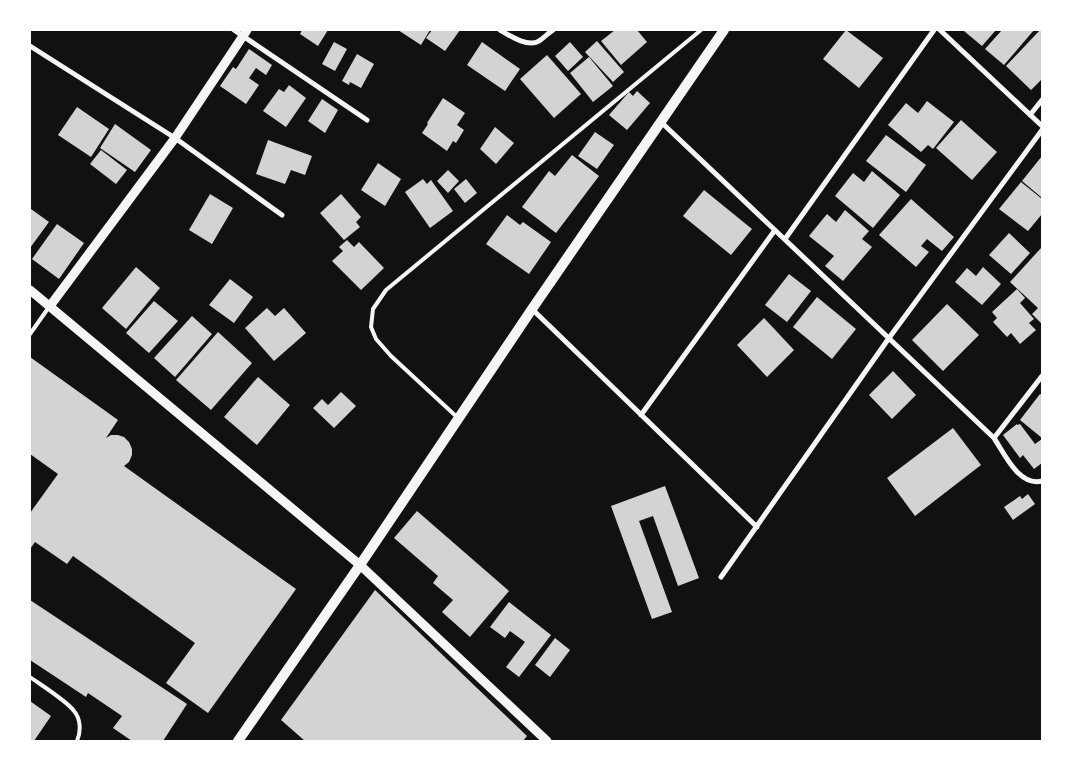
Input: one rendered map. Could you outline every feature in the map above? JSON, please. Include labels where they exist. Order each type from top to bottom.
[{"type":"main road","points":[[238,741],[724,30]]},
{"type":"street","points":[[234,30],[244,33],[367,120]]},
{"type":"street","points":[[500,30],[513,37],[533,43],[538,42],[553,30]]},
{"type":"street","points":[[785,239],[934,30]]},
{"type":"street","points":[[940,30],[1042,126]]},
{"type":"street","points":[[50,306],[175,138],[244,33]]},
{"type":"street","points":[[30,46],[175,138],[282,215]]},
{"type":"street","points":[[1030,115],[1042,100]]},
{"type":"street","points":[[661,122],[994,438],[1015,469],[1026,480],[1042,481]]},
{"type":"street","points":[[721,578],[889,338],[1042,130]]},
{"type":"street","points":[[641,415],[775,230]]},
{"type":"street","points":[[30,290],[360,565],[547,741]]},
{"type":"street","points":[[532,309],[756,527]]},
{"type":"street","points":[[994,438],[1042,376]]},
{"type":"lane","points":[[458,418],[391,356],[376,339],[371,327],[373,309],[386,290],[701,30]]},
{"type":"lane","points":[[30,334],[50,306]]},
{"type":"lane","points":[[30,677],[74,710],[79,724],[77,741]]},
{"type":"building","points":[[302,30],[328,30],[318,46],[300,34]]},
{"type":"building","points":[[398,30],[430,30],[421,45]]},
{"type":"building","points":[[432,30],[460,30],[445,51],[426,38]]},
{"type":"building","points":[[615,30],[637,30],[647,42],[621,65],[601,41]]},
{"type":"building","points":[[846,30],[883,58],[859,88],[823,59]]},
{"type":"building","points":[[965,30],[996,30],[982,46]]},
{"type":"building","points":[[1002,30],[1034,30],[1004,65],[985,49]]},
{"type":"building","points":[[1042,30],[1042,79],[1031,90],[1006,66]]},
{"type":"building","points":[[597,41],[624,72],[613,82],[585,52]]},
{"type":"building","points":[[334,42],[347,49],[335,71],[322,64]]},
{"type":"building","points":[[482,42],[520,69],[505,91],[467,65]]},
{"type":"building","points":[[570,42],[583,57],[568,71],[555,56]]},
{"type":"building","points":[[249,49],[272,65],[266,75],[256,68],[249,78],[259,85],[246,104],[220,86],[233,67],[236,69]]},
{"type":"building","points":[[357,54],[374,64],[361,88],[350,82],[349,85],[342,81]]},
{"type":"building","points":[[547,55],[581,94],[554,118],[520,79]]},
{"type":"building","points":[[589,57],[613,86],[593,102],[570,73]]},
{"type":"building","points":[[289,85],[306,98],[286,127],[263,111],[279,89],[284,92]]},
{"type":"building","points":[[637,91],[650,103],[627,130],[609,115],[629,92],[633,96]]},
{"type":"building","points":[[443,98],[465,113],[457,125],[464,130],[456,143],[453,141],[447,151],[422,133]]},
{"type":"building","points":[[322,99],[338,110],[325,133],[308,121]]},
{"type":"building","points":[[927,101],[954,122],[933,149],[928,145],[921,152],[888,125],[906,103],[918,113]]},
{"type":"building","points":[[77,107],[109,129],[91,157],[58,135]]},
{"type":"building","points":[[961,120],[997,152],[972,180],[936,148]]},
{"type":"building","points":[[115,124],[151,150],[135,172],[100,148]]},
{"type":"building","points":[[495,127],[514,143],[496,164],[480,149]]},
{"type":"building","points":[[595,132],[614,145],[597,169],[578,156]]},
{"type":"building","points":[[886,135],[926,165],[906,192],[866,161]]},
{"type":"building","points":[[268,140],[312,156],[305,175],[291,170],[285,184],[256,174]]},
{"type":"building","points":[[101,150],[127,170],[116,184],[90,164]]},
{"type":"building","points":[[572,155],[599,176],[556,233],[522,207],[549,171],[555,176]]},
{"type":"building","points":[[1042,156],[1042,196],[1041,197],[1022,181]]},
{"type":"building","points":[[378,163],[401,179],[385,206],[361,190]]},
{"type":"building","points":[[448,170],[459,181],[448,193],[437,181]]},
{"type":"building","points":[[872,171],[900,195],[873,228],[835,196],[853,173],[864,182]]},
{"type":"building","points":[[423,179],[427,184],[431,180],[453,211],[430,228],[405,192]]},
{"type":"building","points":[[466,179],[477,193],[465,203],[454,189]]},
{"type":"building","points":[[1021,182],[1042,199],[1042,214],[1028,231],[999,209]]},
{"type":"building","points":[[704,190],[752,229],[731,255],[683,216]]},
{"type":"building","points":[[210,194],[233,208],[212,244],[189,230]]},
{"type":"building","points":[[341,194],[361,217],[356,222],[360,227],[344,240],[320,213]]},
{"type":"building","points":[[911,199],[954,237],[942,251],[927,239],[921,246],[929,252],[916,267],[879,235]]},
{"type":"building","points":[[31,209],[49,222],[30,248],[30,211]]},
{"type":"building","points":[[845,210],[869,231],[862,239],[872,247],[843,281],[825,266],[834,256],[809,236],[827,214],[836,222]]},
{"type":"building","points":[[507,215],[520,225],[523,222],[551,242],[529,274],[486,244]]},
{"type":"building","points":[[57,224],[84,243],[59,279],[32,259]]},
{"type":"building","points":[[1009,233],[1030,253],[1011,274],[989,255]]},
{"type":"building","points":[[347,240],[354,247],[359,242],[384,268],[361,290],[332,261],[343,251],[339,247]]},
{"type":"building","points":[[1041,248],[1042,324],[1032,314],[1038,308],[1010,282]]},
{"type":"building","points":[[136,267],[160,288],[126,329],[102,308]]},
{"type":"building","points":[[983,267],[1001,284],[982,305],[955,282],[967,268],[976,276]]},
{"type":"building","points":[[789,274],[811,291],[787,322],[765,305]]},
{"type":"building","points":[[230,279],[253,297],[234,323],[209,305]]},
{"type":"building","points":[[1017,289],[1025,298],[1020,303],[1034,319],[1029,323],[1036,330],[1020,344],[1011,333],[1007,337],[993,322],[997,318],[992,312]]},
{"type":"building","points":[[817,297],[856,329],[832,359],[793,327]]},
{"type":"building","points":[[154,301],[178,321],[149,353],[126,333]]},
{"type":"building","points":[[947,304],[979,335],[943,371],[912,340]]},
{"type":"building","points":[[267,308],[275,316],[284,308],[306,333],[274,361],[245,328]]},
{"type":"building","points":[[192,316],[212,334],[175,377],[154,358]]},
{"type":"building","points":[[764,318],[794,350],[767,377],[737,345]]},
{"type":"building","points":[[218,332],[252,363],[211,410],[176,380]]},
{"type":"building","points":[[30,357],[118,420],[106,438],[111,435],[118,435],[124,437],[129,442],[132,455],[129,462],[124,466],[296,589],[208,713],[166,683],[195,643],[73,556],[67,564],[35,542],[30,549],[30,513],[58,474],[30,454]]},
{"type":"building","points":[[893,371],[916,395],[892,419],[869,395]]},
{"type":"building","points":[[258,377],[290,405],[257,445],[224,417]]},
{"type":"building","points":[[341,392],[356,406],[334,428],[313,408],[322,399],[328,405]]},
{"type":"building","points":[[1040,394],[1042,395],[1042,438],[1020,420]]},
{"type":"building","points":[[1017,424],[1020,424],[1035,444],[1042,439],[1042,463],[1034,469],[1023,455],[1020,458],[1003,435]]},
{"type":"building","points":[[953,428],[981,465],[915,516],[887,478]]},
{"type":"building","points":[[665,486],[699,578],[678,586],[653,516],[639,521],[672,612],[652,619],[611,506]]},
{"type":"building","points":[[1028,494],[1035,504],[1013,520],[1004,507],[1020,496],[1022,499]]},
{"type":"building","points":[[417,511],[509,591],[470,637],[442,612],[453,600],[433,583],[438,576],[394,538]]},
{"type":"building","points":[[375,590],[527,736],[523,741],[305,741],[281,720]]},
{"type":"building","points":[[30,600],[187,704],[163,741],[132,741],[113,728],[122,716],[88,693],[86,697],[30,660]]},
{"type":"building","points":[[509,602],[551,635],[519,677],[506,667],[525,642],[510,631],[505,638],[490,627]]},
{"type":"building","points":[[555,638],[570,650],[550,677],[535,665]]},
{"type":"building","points":[[30,701],[51,716],[34,741],[30,741]]}]
